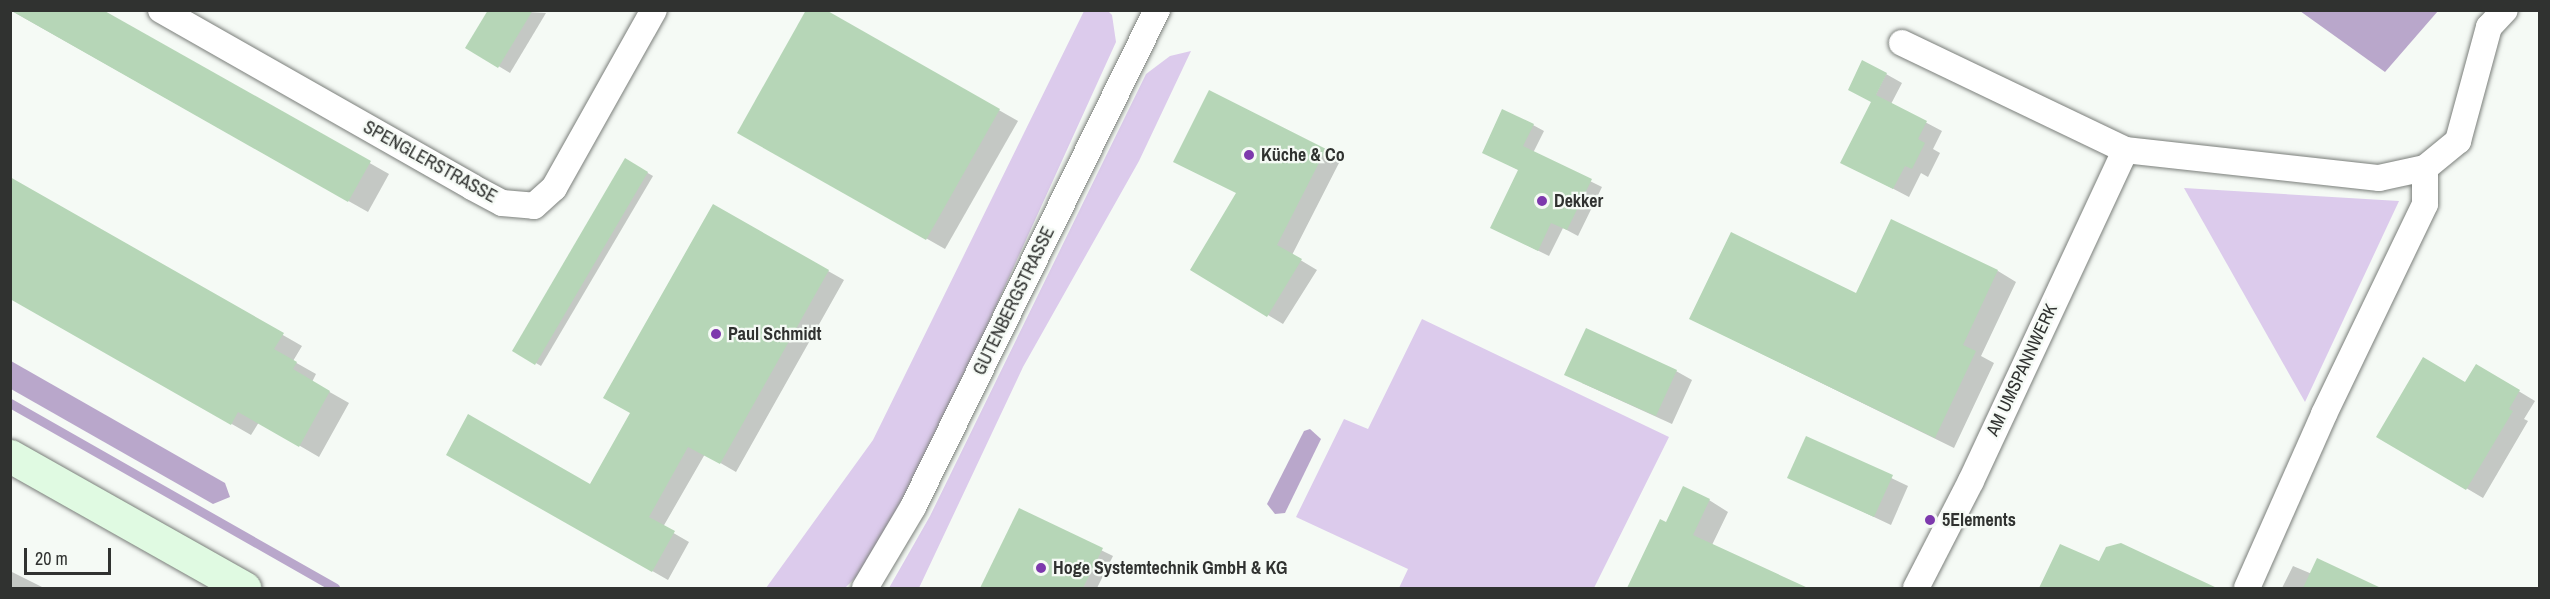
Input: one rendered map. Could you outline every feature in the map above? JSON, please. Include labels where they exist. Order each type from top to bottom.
[{"type":"main road","points":[[10,456],[244,588]]},
{"type":"street","name":"SPENGLERSTRASSE","points":[[161,10],[472,187],[502,202],[534,206],[555,188],[654,10]]},
{"type":"street","name":"GUTENBERGSTRASSE","points":[[865,588],[913,507],[1156,10]]},
{"type":"street","points":[[1902,43],[2125,150],[2379,177],[2425,168],[2458,141],[2489,27],[2505,10]]},
{"type":"street","name":"AM UMSPANNWERK","points":[[1916,588],[1971,481],[2125,150]]},
{"type":"street","points":[[2247,588],[2324,414],[2426,204],[2425,168]]},
{"type":"shaded area","points":[[2438,10],[2385,72],[2300,11]]},
{"type":"shaded area","points":[[1084,11],[1108,11],[1112,15],[1116,42],[985,330],[901,501],[863,570],[845,588],[766,588],[873,440]]},
{"type":"shaded area","points":[[1191,51],[1139,161],[1023,367],[919,588],[889,588],[930,516],[1146,74],[1170,56]]},
{"type":"shaded area","points":[[2184,188],[2399,201],[2305,402]]},
{"type":"shaded area","points":[[1422,319],[1669,437],[1594,588],[1399,588],[1408,569],[1296,517],[1344,419],[1368,429]]},
{"type":"shaded area","points":[[11,361],[225,483],[230,497],[213,504],[11,389]]},
{"type":"shaded area","points":[[1310,429],[1321,439],[1285,513],[1275,514],[1267,504],[1304,431]]},
{"type":"building","points":[[10,10],[103,10],[371,161],[348,202]]},
{"type":"building","points":[[488,10],[533,10],[498,68],[465,48]]},
{"type":"building","points":[[806,10],[826,10],[1000,109],[926,240],[737,133]]},
{"type":"building","points":[[1862,60],[1887,73],[1876,95],[1927,121],[1918,139],[1925,143],[1912,169],[1905,166],[1893,189],[1840,163],[1871,102],[1848,90]]},
{"type":"building","points":[[1209,90],[1326,149],[1277,245],[1302,259],[1267,317],[1190,270],[1236,193],[1173,162]]},
{"type":"building","name":"Dekker","points":[[1502,109],[1534,124],[1523,146],[1592,179],[1567,230],[1551,223],[1538,251],[1490,228],[1518,170],[1482,153]]},
{"type":"building","points":[[625,158],[648,172],[535,365],[512,351]]},
{"type":"building","points":[[10,177],[284,333],[274,349],[297,362],[293,369],[330,391],[299,447],[238,412],[231,425],[10,299]]},
{"type":"building","name":"Paul Schmidt","points":[[713,204],[829,270],[720,464],[688,447],[649,517],[675,531],[652,572],[446,455],[468,414],[590,484],[630,413],[603,398]]},
{"type":"building","points":[[1891,219],[1998,270],[1963,345],[1976,351],[1935,438],[1689,319],[1731,232],[1856,293]]},
{"type":"building","points":[[1586,328],[1677,370],[1656,416],[1564,375]]},
{"type":"building","points":[[2423,357],[2465,382],[2476,364],[2520,390],[2509,409],[2513,411],[2466,490],[2376,437]]},
{"type":"building","points":[[1806,436],[1893,475],[1874,517],[1787,478]]},
{"type":"building","points":[[1683,486],[1710,499],[1693,535],[1808,588],[1627,588],[1660,519],[1666,522]]},
{"type":"building","name":"Hoge Systemtechnik GmbH & KG","points":[[1019,508],[1103,548],[1083,588],[980,588]]},
{"type":"building","points":[[2121,543],[2217,588],[2039,588],[2060,544],[2099,561],[2106,547]]},
{"type":"building","points":[[2317,558],[2381,588],[2303,588]]},
{"type":"waterway","points":[[10,403],[335,588]]},
{"type":"place","name":"Küche & Co","points":[[1249,155]]},
{"type":"place","name":"Dekker","points":[[1542,201]]},
{"type":"place","name":"Paul Schmidt","points":[[716,334]]},
{"type":"place","name":"5Elements","points":[[1930,520]]},
{"type":"place","name":"Hoge Systemtechnik GmbH & KG","points":[[1041,568]]}]
